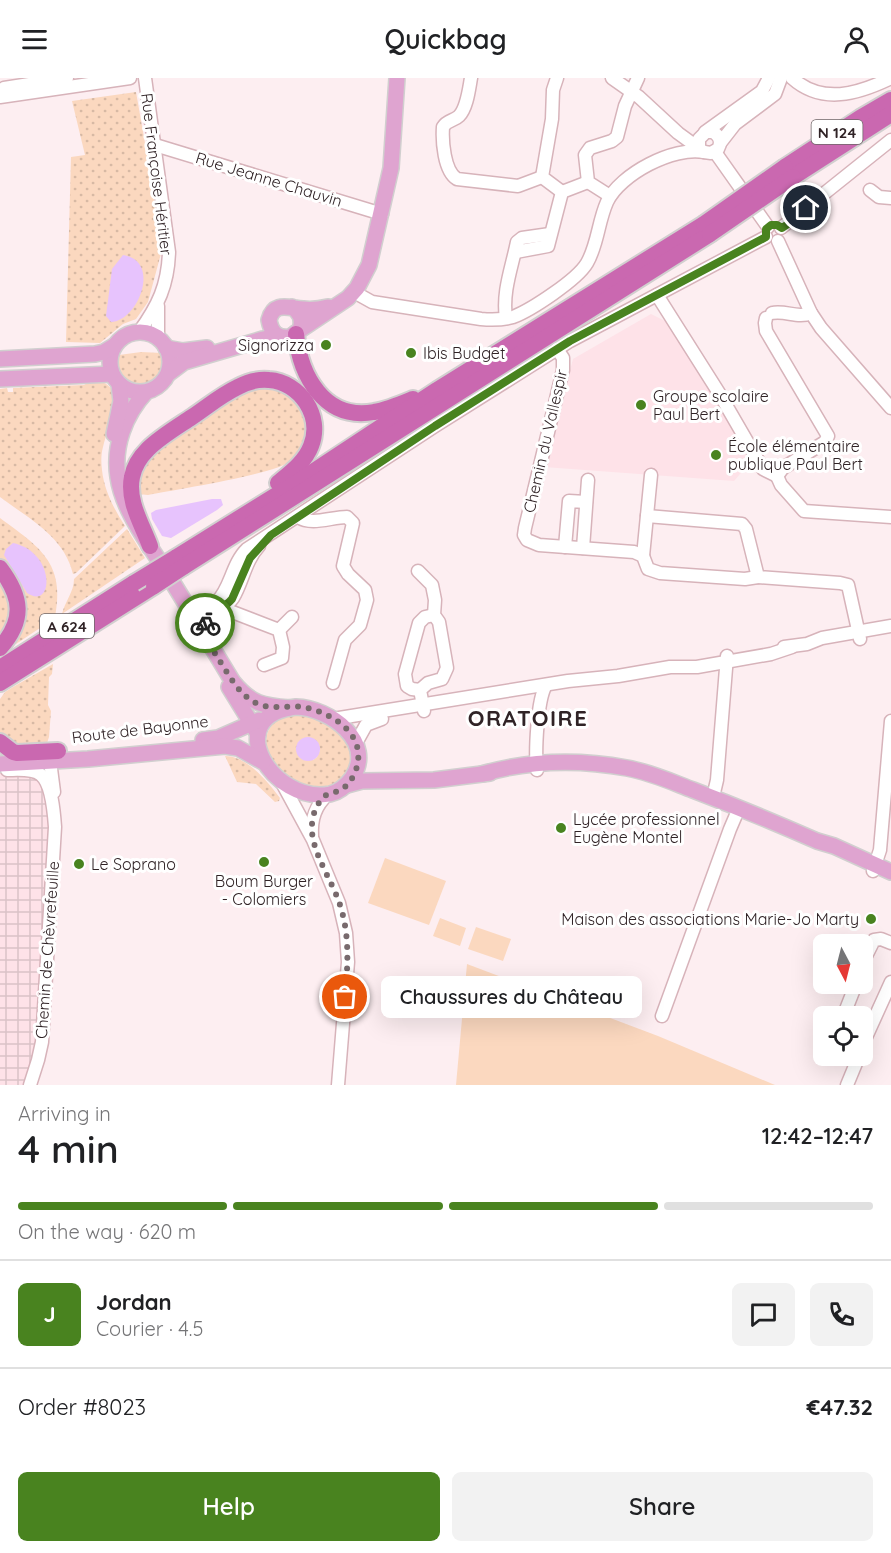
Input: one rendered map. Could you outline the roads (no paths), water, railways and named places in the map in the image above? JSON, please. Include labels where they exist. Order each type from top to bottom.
[{"type":"highway","name":"N 124","points":[[0,683],[154,585],[179,562],[707,229],[789,172],[860,118],[891,100]]},
{"type":"highway","name":"N 124","points":[[789,172],[891,114]]},
{"type":"highway","name":"N 124","points":[[222,529],[437,390],[707,229]]},
{"type":"highway","points":[[298,332],[301,363],[307,376],[317,393],[339,408],[356,412],[372,412],[400,405],[437,390]]},
{"type":"highway","points":[[150,546],[131,496],[132,477],[141,457],[164,436],[238,387],[260,380],[285,384],[300,394],[311,411],[314,429],[311,447],[303,461],[293,471],[278,484],[236,511],[222,529]]},
{"type":"highway","name":"A 624","points":[[0,668],[134,583],[179,562],[222,529]]},
{"type":"highway","points":[[0,568],[15,592],[18,612],[11,635],[0,648]]},
{"type":"highway","points":[[0,691],[15,681],[28,665]]},
{"type":"highway","points":[[0,742],[13,752],[58,758]]},
{"type":"main road","points":[[397,78],[393,157],[369,265],[356,290],[290,338],[278,336],[263,339],[184,362],[155,388],[146,392],[134,405],[119,440],[118,478],[124,498],[207,640],[235,697],[254,728],[263,762],[281,781],[322,800],[347,785],[362,781],[434,780],[482,774],[506,767],[591,764],[630,768],[740,808],[874,868],[891,880]]},
{"type":"main road","points":[[0,359],[94,354],[104,352],[129,334],[139,332],[149,334],[162,343],[183,351],[195,350],[228,343],[247,336],[269,320],[273,311],[282,306],[313,309],[336,305]]},
{"type":"main road","points":[[292,307],[301,319],[298,332]]},
{"type":"main road","points":[[269,320],[270,327],[278,336]]},
{"type":"main road","points":[[162,343],[169,356],[168,374]]},
{"type":"main road","points":[[114,346],[109,364],[121,401],[110,447],[109,466],[113,489],[125,516],[226,677],[257,703],[311,709],[333,719],[347,730],[369,770],[392,780]]},
{"type":"main road","points":[[0,368],[28,366],[53,357]]},
{"type":"main road","points":[[0,379],[115,379],[131,391],[146,392]]},
{"type":"main road","points":[[223,736],[237,713],[235,697]]},
{"type":"main road","points":[[254,728],[278,711],[290,708]]},
{"type":"main road","name":"Route de Bayonne","points":[[58,758],[115,747],[203,740],[254,728]]},
{"type":"main road","name":"Route de Bayonne","points":[[0,764],[225,746],[238,748],[263,762]]},
{"type":"main road","points":[[347,785],[356,770],[357,749]]},
{"type":"main road","points":[[874,868],[891,872]]},
{"type":"street","points":[[0,88],[34,81],[67,78]]},
{"type":"street","points":[[0,97],[132,78],[146,82]]},
{"type":"street","points":[[471,78],[462,113],[446,122],[443,127],[450,174],[457,179],[518,186],[542,177]]},
{"type":"street","points":[[542,177],[552,119],[553,90],[557,78]]},
{"type":"street","points":[[612,78],[671,124],[687,132],[716,133],[710,148]]},
{"type":"street","points":[[588,182],[586,151],[616,138],[638,78]]},
{"type":"street","points":[[769,78],[762,91],[699,139],[710,148],[774,233],[811,313],[834,345],[885,395],[891,408]]},
{"type":"street","points":[[775,94],[781,78]]},
{"type":"street","points":[[792,78],[804,89]]},
{"type":"street","points":[[356,290],[372,302],[481,319],[506,318],[516,315],[560,288],[582,270],[593,249],[610,196],[627,179],[665,157],[710,148],[735,124],[775,94],[790,89],[804,89],[836,95],[863,90],[891,78]]},
{"type":"street","name":"Rue Françoise Héritier","points":[[139,332],[158,304],[167,274],[169,252],[146,82]]},
{"type":"street","points":[[671,124],[678,133],[710,148]]},
{"type":"street","points":[[207,640],[205,628],[207,620],[220,605],[239,557],[247,549],[557,349],[774,233],[891,140]]},
{"type":"street","name":"Rue Jeanne Chauvin","points":[[155,145],[382,213]]},
{"type":"street","points":[[542,177],[562,192]]},
{"type":"street","points":[[562,192],[588,182]]},
{"type":"street","points":[[588,182],[610,196]]},
{"type":"street","points":[[870,190],[879,197],[891,198]]},
{"type":"street","points":[[506,318],[506,291],[517,244],[520,239],[550,234],[562,192]]},
{"type":"street","points":[[657,295],[702,364],[763,469],[777,476],[781,485],[804,511],[891,518]]},
{"type":"street","name":"Rue Françoise Héritier","points":[[158,304],[162,343]]},
{"type":"street","points":[[777,476],[783,468],[825,442],[828,436],[766,331],[765,323],[769,315],[782,312],[800,316],[811,313]]},
{"type":"street","name":"Chemin du Vallespir","points":[[557,349],[563,358],[563,370],[525,535],[527,540],[533,544],[565,547]]},
{"type":"street","points":[[651,475],[643,556],[648,569],[660,573],[846,584],[851,592],[860,635]]},
{"type":"street","points":[[583,548],[588,480]]},
{"type":"street","points":[[586,502],[569,501],[565,547],[634,552],[643,556]]},
{"type":"street","points":[[851,515],[855,523],[891,526]]},
{"type":"street","points":[[646,516],[739,522],[746,529],[758,577]]},
{"type":"street","points":[[298,517],[312,522],[347,517],[353,523],[343,566],[365,590],[367,600],[360,625],[345,640],[333,683]]},
{"type":"street","points":[[418,571],[432,585],[435,600],[434,615],[439,622],[446,671],[442,679],[428,683],[420,690],[412,689],[407,686],[405,675],[419,623],[425,617],[434,615]]},
{"type":"street","points":[[185,602],[220,605],[279,630]]},
{"type":"street","points":[[279,630],[292,617]]},
{"type":"street","points":[[333,719],[423,709],[670,667],[697,667],[727,658],[771,654],[807,644],[827,644],[891,626]]},
{"type":"street","points":[[264,665],[282,658],[283,647],[279,630]]},
{"type":"street","points":[[860,635],[891,633]]},
{"type":"street","points":[[713,797],[718,774],[727,658]]},
{"type":"street","points":[[536,767],[543,689]]},
{"type":"street","points":[[420,690],[423,709]]},
{"type":"street","points":[[357,749],[362,730],[370,722],[423,709]]},
{"type":"street","points":[[874,868],[880,850],[891,721]]},
{"type":"street","name":"Chemin de Chèvrefeuille","points":[[30,1085],[39,1060],[42,1042],[58,758]]},
{"type":"street","name":"Chemin de Chèvrefeuille","points":[[0,770],[25,770],[40,775],[47,785],[54,810]]},
{"type":"street","points":[[281,781],[313,840],[339,903],[346,936],[348,962],[338,1085]]},
{"type":"street","points":[[299,814],[322,800]]},
{"type":"street","points":[[313,840],[312,825],[322,800]]},
{"type":"street","points":[[662,1016],[730,829],[740,808]]},
{"type":"street","points":[[873,942],[880,939],[891,943]]},
{"type":"street","points":[[873,1016],[891,982]]},
{"type":"street","points":[[847,1085],[855,1066]]},
{"type":"place","name":"Signorizza","points":[[326,345]]},
{"type":"place","name":"Ibis Budget","points":[[411,353]]},
{"type":"place","name":"Groupe scolaire Paul Bert","points":[[641,405]]},
{"type":"place","name":"École élémentaire publique Paul Bert","points":[[716,455]]},
{"type":"place","name":"Lycée professionnel Eugène Montel","points":[[561,828]]},
{"type":"place","name":"Boum Burger - Colomiers","points":[[264,862]]},
{"type":"place","name":"Le Soprano","points":[[79,864]]},
{"type":"place","name":"Maison des associations Marie-Jo Marty","points":[[871,919]]},
{"type":"place","name":"Chaussures du Château","points":[[345,997]]},
{"type":"district","name":"ORATOIRE","points":[[528,718]]}]
